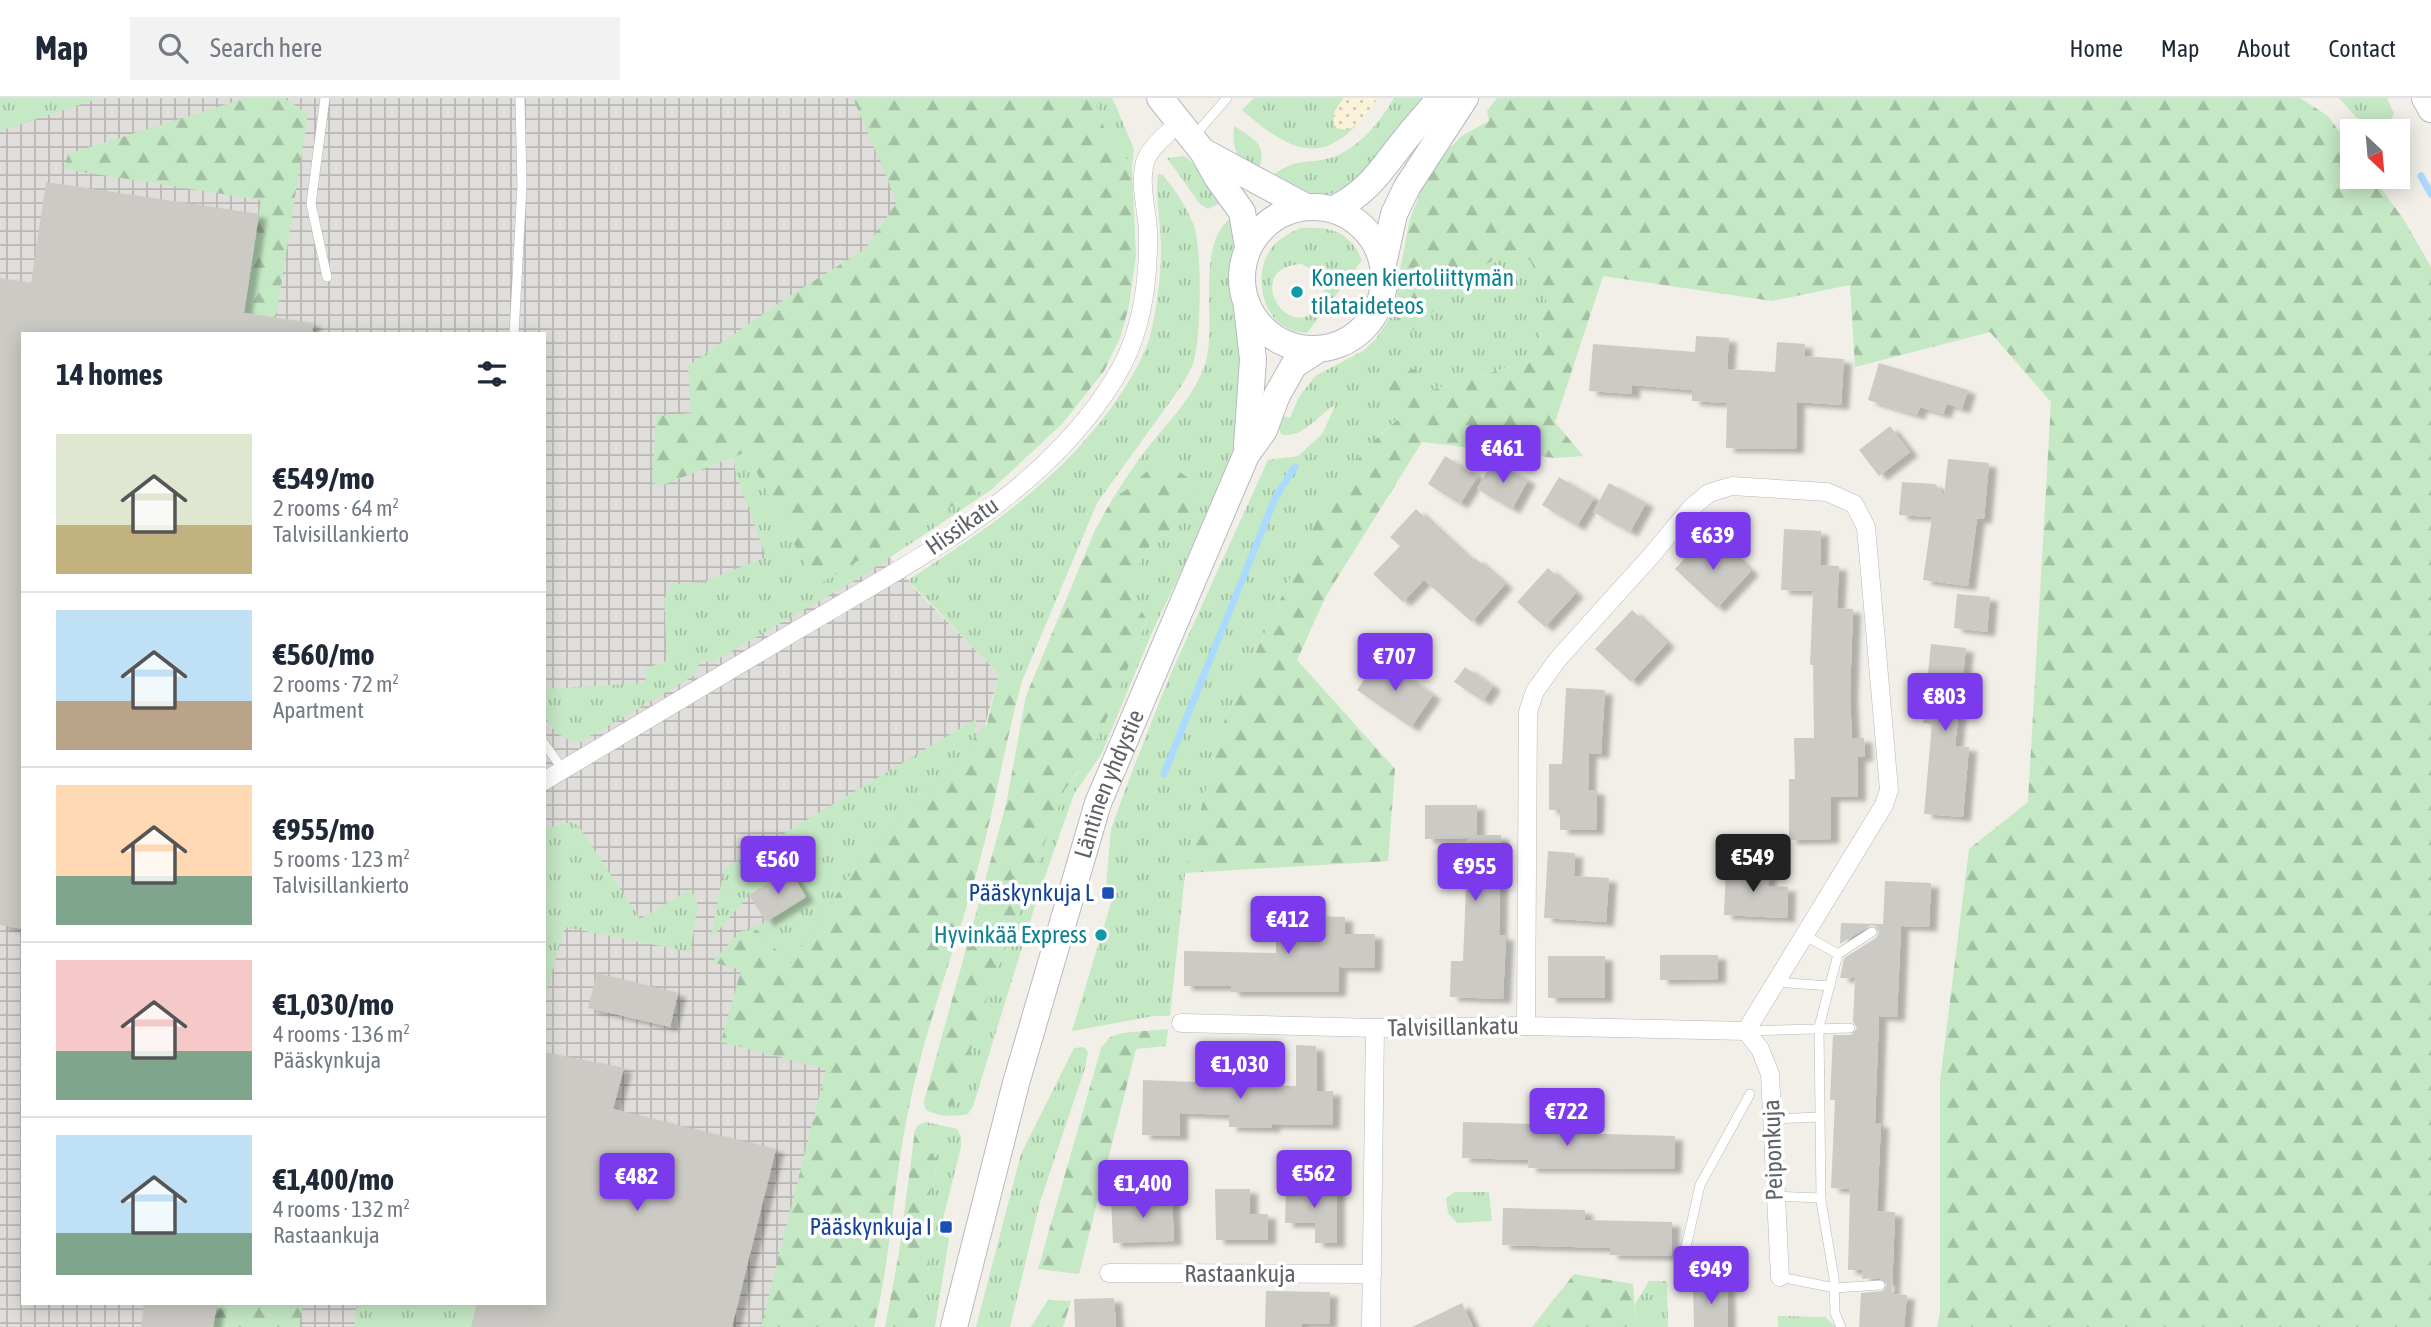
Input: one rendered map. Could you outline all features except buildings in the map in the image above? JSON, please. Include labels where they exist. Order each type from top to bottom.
[{"type":"main road","points":[[1160,98],[1191,137],[1242,212],[1248,247],[1243,286],[1247,306],[1254,319],[1274,337],[1296,348],[1317,349],[1343,341],[1366,325],[1376,310],[1384,280],[1383,264],[1377,246],[1361,225],[1335,209],[1304,206],[1286,211],[1259,231],[1248,247]]},
{"type":"main road","points":[[1335,209],[1354,200],[1370,185],[1440,98]]},
{"type":"main road","points":[[1383,264],[1394,214],[1407,187],[1465,98]]},
{"type":"main road","points":[[2425,98],[2431,110]]},
{"type":"main road","points":[[1191,137],[1304,206]]},
{"type":"main road","name":"Läntinen yhdystie","points":[[1246,455],[1253,359],[1247,306]]},
{"type":"main road","name":"Läntinen yhdystie","points":[[954,1327],[1016,1083],[1098,803],[1246,455],[1264,430],[1277,396],[1294,365],[1317,349]]},
{"type":"street","name":"Hissikatu","points":[[546,780],[911,562],[1004,497],[1046,463],[1095,407],[1116,377],[1131,345],[1143,309],[1148,229],[1143,166],[1150,152],[1191,137]]},
{"type":"street","points":[[1526,1026],[1528,712],[1535,691],[1558,659],[1691,508],[1709,493],[1732,486],[1827,492],[1854,504],[1864,520],[1869,543],[1889,790],[1884,805],[1746,1031]]},
{"type":"street","points":[[1181,1023],[1375,1028]]},
{"type":"street","name":"Talvisillankatu","points":[[1371,1327],[1375,1028],[1526,1026],[1746,1031]]},
{"type":"street","name":"Peiponkuja","points":[[1746,1031],[1760,1049],[1770,1074],[1780,1277]]},
{"type":"street","name":"Rastaankuja","points":[[1109,1273],[1372,1274]]},
{"type":"lane","points":[[325,98],[311,204],[327,277]]},
{"type":"lane","points":[[514,332],[522,186],[520,98]]},
{"type":"lane","points":[[1191,137],[1227,98]]},
{"type":"lane","points":[[546,746],[563,770]]},
{"type":"lane","points":[[1841,1327],[1835,1313],[1835,1288],[1821,1198],[1819,1027],[1838,954],[1872,932]]},
{"type":"lane","points":[[1804,935],[1838,954]]},
{"type":"lane","points":[[1775,982],[1830,986]]},
{"type":"lane","points":[[1746,1031],[1850,1028]]},
{"type":"lane","points":[[1681,1270],[1700,1185],[1750,1094]]},
{"type":"lane","points":[[1772,1119],[1820,1117]]},
{"type":"lane","points":[[1775,1196],[1821,1198]]},
{"type":"lane","points":[[1780,1277],[1835,1288],[1880,1285]]},
{"type":"shaded area","points":[[0,98],[1011,98],[876,539],[916,590],[999,674],[821,1327],[0,1327]]},
{"type":"green space","points":[[0,98],[100,98],[0,131]]},
{"type":"green space","points":[[246,98],[284,98],[308,114],[276,318],[244,313],[261,200],[64,169],[68,154]]},
{"type":"green space","points":[[853,98],[1093,98],[1104,127],[1132,167],[1136,256],[1129,306],[1120,338],[1104,371],[1063,423],[1003,479],[924,521],[816,586],[746,452],[663,485],[652,483],[656,416],[691,413],[688,366],[783,300],[865,249],[897,202]]},
{"type":"green space","points":[[1093,98],[1112,98],[1134,149],[1132,167],[1104,127]]},
{"type":"green space","points":[[1254,98],[1344,98],[1334,112],[1347,130],[1359,123],[1340,139],[1324,147],[1298,146],[1274,135],[1242,110]]},
{"type":"green space","points":[[1394,98],[1428,98],[1349,187],[1317,196],[1300,192],[1270,178],[1288,166],[1327,159],[1345,152],[1370,132]]},
{"type":"green space","points":[[1497,98],[2300,98],[2328,116],[2340,132],[2340,189],[2382,189],[2404,220],[2431,267],[2431,1327],[1937,1327],[1940,1312],[1940,1081],[1969,849],[2028,802],[2051,402],[1990,332],[1855,367],[1850,285],[1772,301],[1603,276],[1555,422],[1583,456],[1554,458],[1422,442],[1326,596],[1297,660],[1395,769],[1388,861],[1185,873],[1222,726],[1320,513],[1366,448],[1398,419],[1384,375],[1415,369],[1428,391],[1536,359],[1547,296],[1530,260],[1500,254],[1452,293],[1401,342],[1395,309],[1410,219],[1434,164],[1463,135],[1489,121],[1487,111]]},
{"type":"green space","points":[[2339,98],[2387,98],[2394,114],[2391,119],[2358,119]]},
{"type":"green space","points":[[1234,126],[1253,139],[1261,149],[1258,171],[1237,153]]},
{"type":"green space","points":[[1184,156],[1192,162],[1223,202],[1208,209],[1200,204],[1167,158]]},
{"type":"green space","points":[[1158,174],[1163,175],[1180,199],[1197,237],[1199,310],[1194,360],[1182,385],[1097,503],[1022,681],[1014,676],[999,674],[908,580],[966,542],[1045,481],[1092,432],[1127,385],[1151,334],[1156,305],[1161,248]]},
{"type":"green space","points":[[1231,218],[1236,238],[1229,286],[1240,337],[1242,408],[1234,449],[1153,630],[1101,755],[1074,794],[1038,896],[973,1106],[968,1114],[935,1114],[925,1109],[924,1101],[953,1105],[991,987],[1065,789],[1078,773],[1147,621],[1130,593],[1136,570],[1152,542],[1176,526],[1147,471],[1113,498],[1139,459],[1187,399],[1201,374],[1209,344],[1209,285],[1213,246],[1220,230]]},
{"type":"green space","points":[[1300,228],[1337,232],[1351,242],[1362,260],[1307,333],[1285,327],[1277,321],[1266,303],[1262,282],[1262,271],[1269,252],[1279,241]],"holes":[[[1301,264],[1318,275],[1325,292],[1319,306],[1307,316],[1295,317],[1284,312],[1276,302],[1272,290],[1274,278],[1283,269]]]},
{"type":"green space","points":[[1500,254],[1530,260],[1547,296],[1536,359],[1427,391],[1366,448],[1320,513],[1222,726],[1185,873],[1170,1016],[1154,1016],[1072,1031],[1115,890],[1106,886],[1111,829],[1168,680],[1268,460],[1298,456],[1322,434],[1336,404],[1296,434],[1281,434],[1279,428],[1283,416],[1290,418],[1299,397],[1315,376],[1363,351],[1376,339],[1395,309],[1401,341],[1452,293]]},
{"type":"green space","points":[[746,452],[924,521],[1003,479],[991,490],[859,578],[713,662],[700,661],[695,675],[581,742],[563,737],[553,729],[546,718],[546,689],[645,683],[646,668],[667,661],[664,599],[672,584],[703,582],[766,557],[736,474],[733,457]]},
{"type":"green space","points":[[1160,464],[1178,471],[1199,485],[1193,509],[1176,526],[1152,542],[1136,570],[1130,593],[1147,620],[1101,730],[1065,789],[991,987],[953,1106],[924,1101],[1006,805],[1026,696],[1095,530],[1113,498]]},
{"type":"green space","points":[[999,674],[1014,676],[1022,681],[978,867],[930,1023],[914,1085],[902,1143],[874,1327],[761,1327],[826,1069],[721,1042],[741,970],[712,962],[741,931],[757,930],[790,964],[859,861],[970,749],[975,736],[987,724]]},
{"type":"green space","points":[[976,719],[975,736],[970,749],[859,861],[790,964],[757,930],[741,931],[766,922],[805,897],[790,870],[749,895],[710,940],[724,869]]},
{"type":"green space","points":[[570,822],[578,825],[640,919],[691,889],[698,905],[690,952],[565,927],[546,993],[546,828]]},
{"type":"green space","points":[[1168,1029],[1166,1046],[1136,1049],[1079,1274],[1038,1269],[1101,1048],[1110,1037],[1122,1033]]},
{"type":"green space","points":[[1084,1047],[1088,1052],[1085,1068],[1040,1202],[1010,1327],[976,1327],[1021,1154],[1074,1048]]},
{"type":"green space","points":[[926,1122],[957,1129],[961,1137],[961,1147],[939,1235],[949,1238],[935,1327],[915,1327],[929,1276],[928,1262],[919,1243],[938,1161],[923,1147],[915,1130],[918,1125]]},
{"type":"green space","points":[[915,1130],[923,1147],[938,1160],[919,1243],[928,1262],[929,1276],[915,1327],[885,1327],[899,1253]]},
{"type":"green space","points":[[1455,1192],[1489,1192],[1492,1221],[1457,1223],[1448,1213],[1446,1198]]},
{"type":"green space","points":[[1574,1274],[1633,1284],[1636,1327],[1532,1327]]},
{"type":"green space","points":[[1649,1281],[1667,1281],[1668,1327],[1636,1327],[1635,1304]]},
{"type":"green space","points":[[1048,1300],[1071,1301],[1063,1327],[1031,1327]]},
{"type":"green space","points":[[217,1305],[303,1305],[299,1327],[213,1327]]},
{"type":"green space","points":[[357,1305],[477,1305],[471,1327],[354,1327]]},
{"type":"green space","points":[[1778,1316],[1825,1317],[1836,1327],[1778,1327]]},
{"type":"sand","points":[[1344,98],[1378,98],[1359,123],[1347,130],[1336,128],[1334,119],[1336,109]]},
{"type":"waterway","points":[[2421,176],[2431,194]]},
{"type":"waterway","points":[[1164,774],[1276,496],[1295,467]]},
{"type":"place","name":"Koneen kiertoliittymän tilataideteos","points":[[1297,292]]},
{"type":"place","name":"Pääskynkuja L","points":[[1108,893]]},
{"type":"place","name":"Hyvinkää Express","points":[[1101,935]]},
{"type":"place","name":"Pääskynkuja I","points":[[946,1227]]}]
